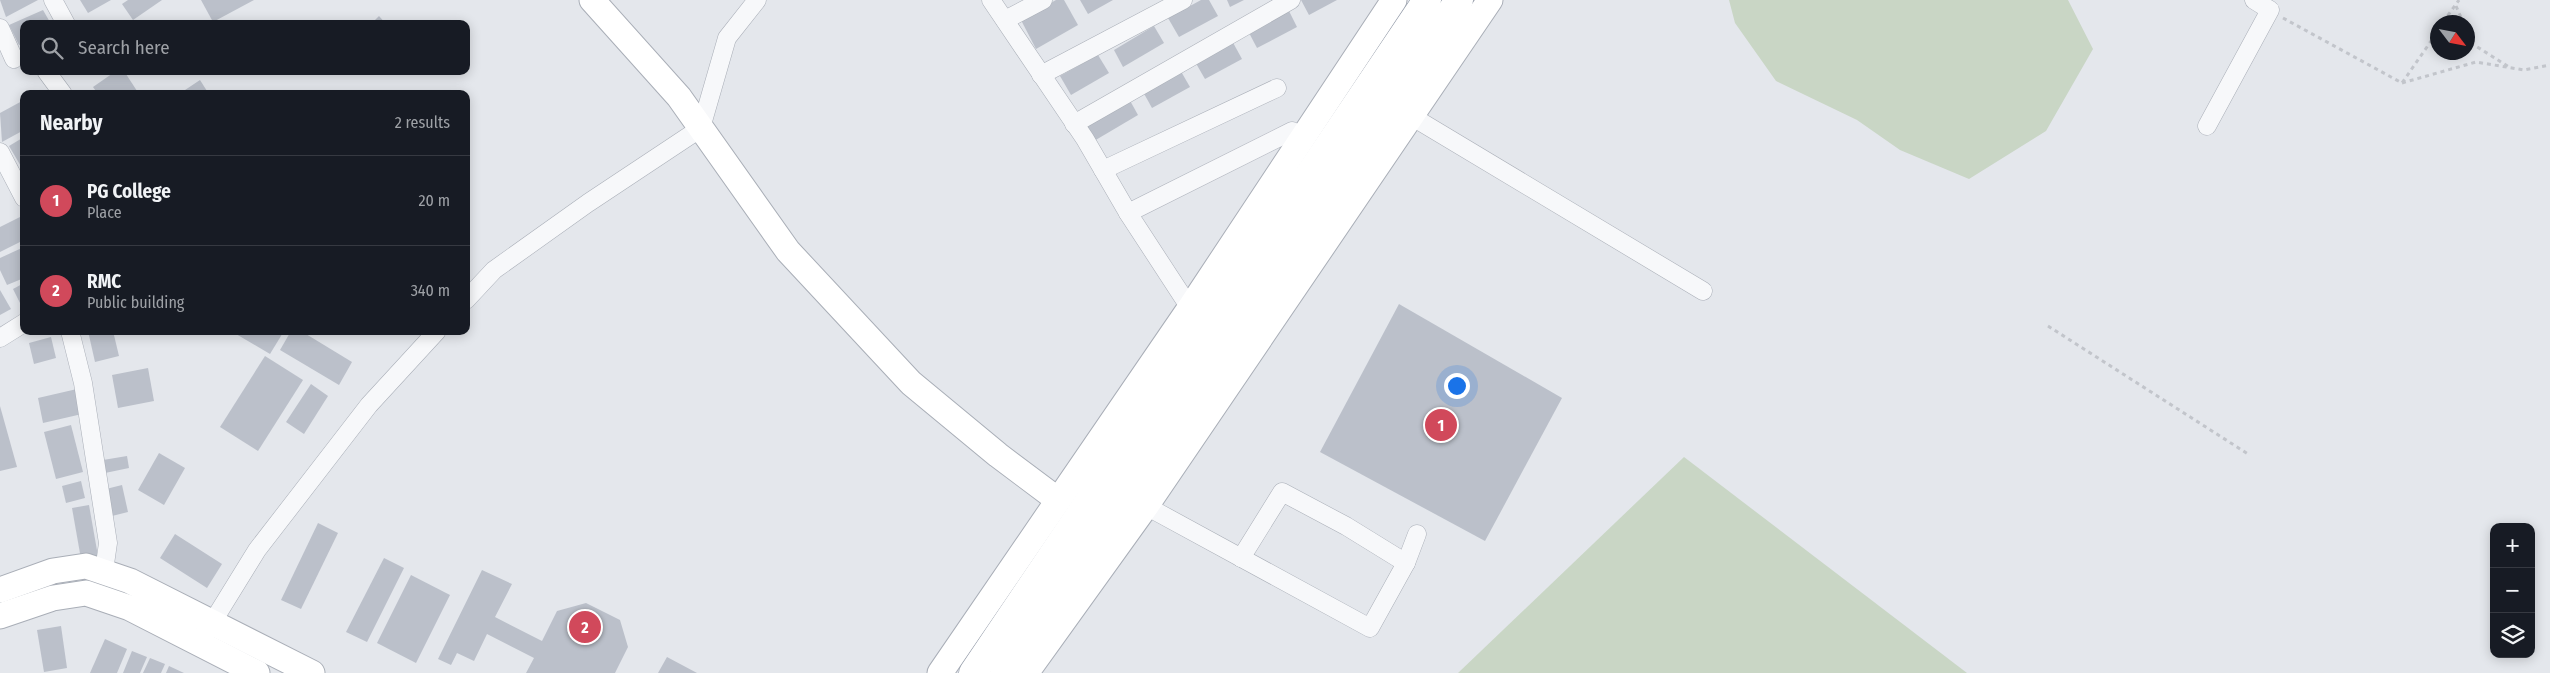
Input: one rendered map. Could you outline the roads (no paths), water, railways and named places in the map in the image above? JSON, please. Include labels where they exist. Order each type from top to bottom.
[{"type":"highway","points":[[1004,673],[1068,598],[1080,559],[1427,0]]},
{"type":"highway","points":[[973,673],[1027,570],[1080,559],[1401,110],[1458,0]]},
{"type":"street","points":[[53,0],[64,20]]},
{"type":"street","points":[[592,0],[678,97],[788,251],[911,383],[998,455],[1058,500]]},
{"type":"street","points":[[470,296],[494,270],[588,203],[701,128],[728,38],[757,0]]},
{"type":"street","points":[[991,0],[1074,124],[1128,213],[1190,308]]},
{"type":"street","points":[[1005,20],[1043,0]]},
{"type":"street","points":[[1041,75],[1182,0]]},
{"type":"street","points":[[1074,124],[1291,0]]},
{"type":"street","points":[[940,673],[1027,570],[1041,526],[1190,308],[1394,0]]},
{"type":"street","points":[[1080,559],[1146,506],[1401,110],[1490,0]]},
{"type":"street","points":[[2207,126],[2270,10],[2254,0]]},
{"type":"street","points":[[0,28],[13,59]]},
{"type":"street","points":[[49,75],[60,90]]},
{"type":"street","points":[[1103,170],[1277,88]]},
{"type":"street","points":[[1401,110],[1703,291]]},
{"type":"street","points":[[1128,213],[1292,131],[1303,137]]},
{"type":"street","points":[[0,152],[20,190]]},
{"type":"street","points":[[0,338],[20,326]]},
{"type":"street","points":[[71,335],[83,383],[108,543],[104,572]]},
{"type":"street","points":[[205,634],[257,550],[274,527],[369,405],[433,335]]},
{"type":"street","points":[[1241,558],[1282,492],[1346,526],[1406,563]]},
{"type":"street","points":[[1146,506],[1370,628],[1406,563],[1417,534]]},
{"type":"street","points":[[0,590],[53,571],[86,566],[130,581],[257,673]]},
{"type":"street","points":[[0,616],[53,598],[86,593],[312,673]]},
{"type":"street","points":[[1026,673],[1068,598]]},
{"type":"place","name":"PG College","points":[[1441,425]]},
{"type":"place","name":"RMC","points":[[585,627]]}]
